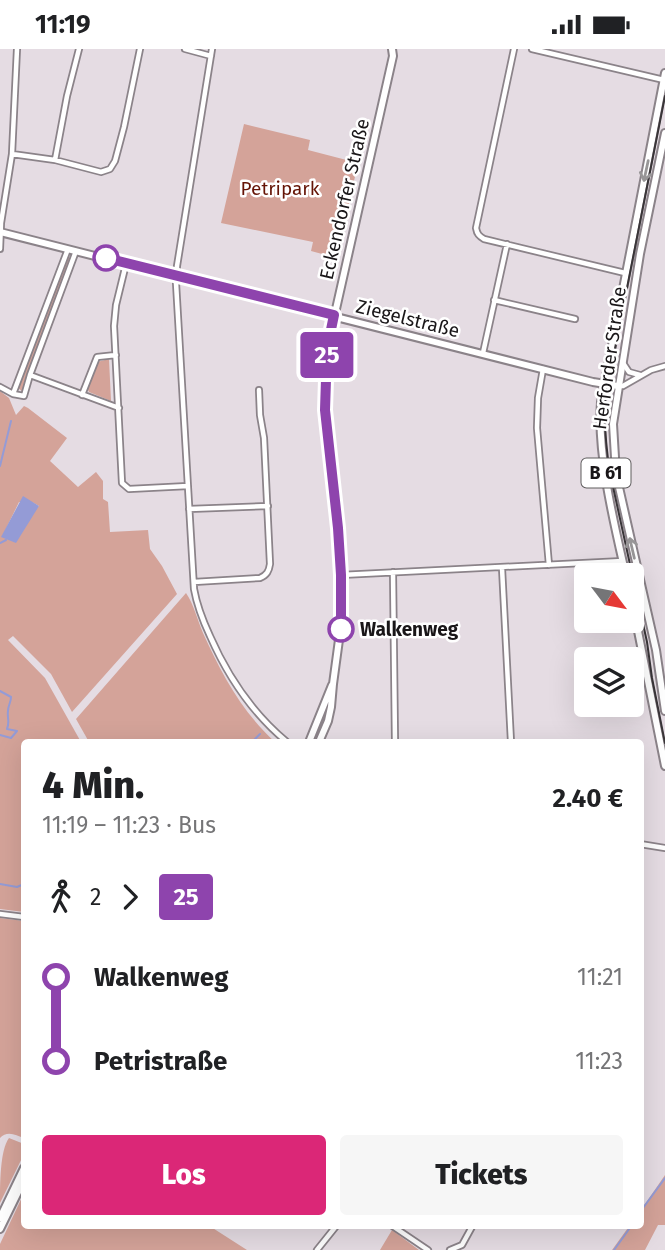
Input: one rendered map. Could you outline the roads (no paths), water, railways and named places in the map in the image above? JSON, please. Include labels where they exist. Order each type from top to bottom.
[{"type":"street","points":[[0,249],[1,223],[12,154],[17,49]]},
{"type":"street","points":[[55,160],[79,49]]},
{"type":"street","points":[[12,154],[55,160],[102,172],[113,166],[140,49]]},
{"type":"street","points":[[185,49],[211,56]]},
{"type":"street","points":[[212,49],[177,266],[195,596],[200,614],[239,691],[263,721],[284,739]]},
{"type":"street","name":"Eckendorfer Straße","points":[[320,739],[331,707],[341,631],[338,528],[325,410],[327,349],[393,53],[399,49]]},
{"type":"street","points":[[514,49],[476,228],[480,237],[625,273]]},
{"type":"street","points":[[532,49],[665,78]]},
{"type":"street","name":"Herforder Straße","points":[[623,561],[602,446],[601,411],[625,273],[665,78]]},
{"type":"street","name":"Herforder Straße","points":[[665,136],[640,254],[613,424],[616,474],[658,650],[665,711]]},
{"type":"street","name":"Ziegelstraße","points":[[1,232],[618,386]]},
{"type":"street","points":[[482,353],[507,244]]},
{"type":"street","points":[[13,394],[68,249]]},
{"type":"street","points":[[0,387],[24,396],[76,251]]},
{"type":"street","points":[[126,264],[114,326],[122,483],[126,488],[134,489],[188,486]]},
{"type":"street","points":[[494,300],[575,319]]},
{"type":"street","points":[[82,395],[97,357],[116,355]]},
{"type":"street","points":[[623,362],[629,372],[641,375]]},
{"type":"street","points":[[618,386],[653,368],[665,366]]},
{"type":"street","points":[[544,368],[538,398],[537,428],[549,565]]},
{"type":"street","points":[[30,375],[119,408]]},
{"type":"street","points":[[194,582],[260,578],[267,573],[270,564],[268,506],[259,390]]},
{"type":"street","points":[[189,509],[268,506]]},
{"type":"street","points":[[341,575],[623,561]]},
{"type":"street","points":[[502,568],[511,739]]},
{"type":"street","points":[[393,572],[395,739]]},
{"type":"street","points":[[644,648],[658,650]]},
{"type":"street","points":[[644,658],[665,767]]},
{"type":"street","name":"Eckendorfer Straße","points":[[310,739],[333,684]]},
{"type":"street","points":[[644,844],[665,848]]},
{"type":"street","points":[[0,914],[21,917]]},
{"type":"street","points":[[0,1218],[21,1174]]},
{"type":"street","points":[[0,1229],[21,1185]]},
{"type":"street","points":[[317,1250],[334,1229]]},
{"type":"street","points":[[397,1229],[428,1250]]},
{"type":"street","points":[[450,1250],[461,1245],[471,1229]]},
{"type":"water","points":[[23,496],[39,506],[16,543],[1,537]]},
{"type":"waterway","points":[[0,466],[11,421]]},
{"type":"waterway","points":[[0,543],[6,540]]},
{"type":"waterway","points":[[0,691],[11,697],[7,729],[17,731],[11,738],[0,735]]},
{"type":"waterway","points":[[255,739],[260,734]]},
{"type":"waterway","points":[[0,884],[21,885]]},
{"type":"waterway","points":[[644,1207],[665,1178]]},
{"type":"waterway","points":[[614,1250],[629,1229]]},
{"type":"tram line","points":[[665,96],[606,394],[605,414],[610,473],[647,642],[665,743]]},
{"type":"place","name":"Walkenweg","points":[[341,629]]},
{"type":"park label","name":"Petripark","points":[[280,188]]}]
